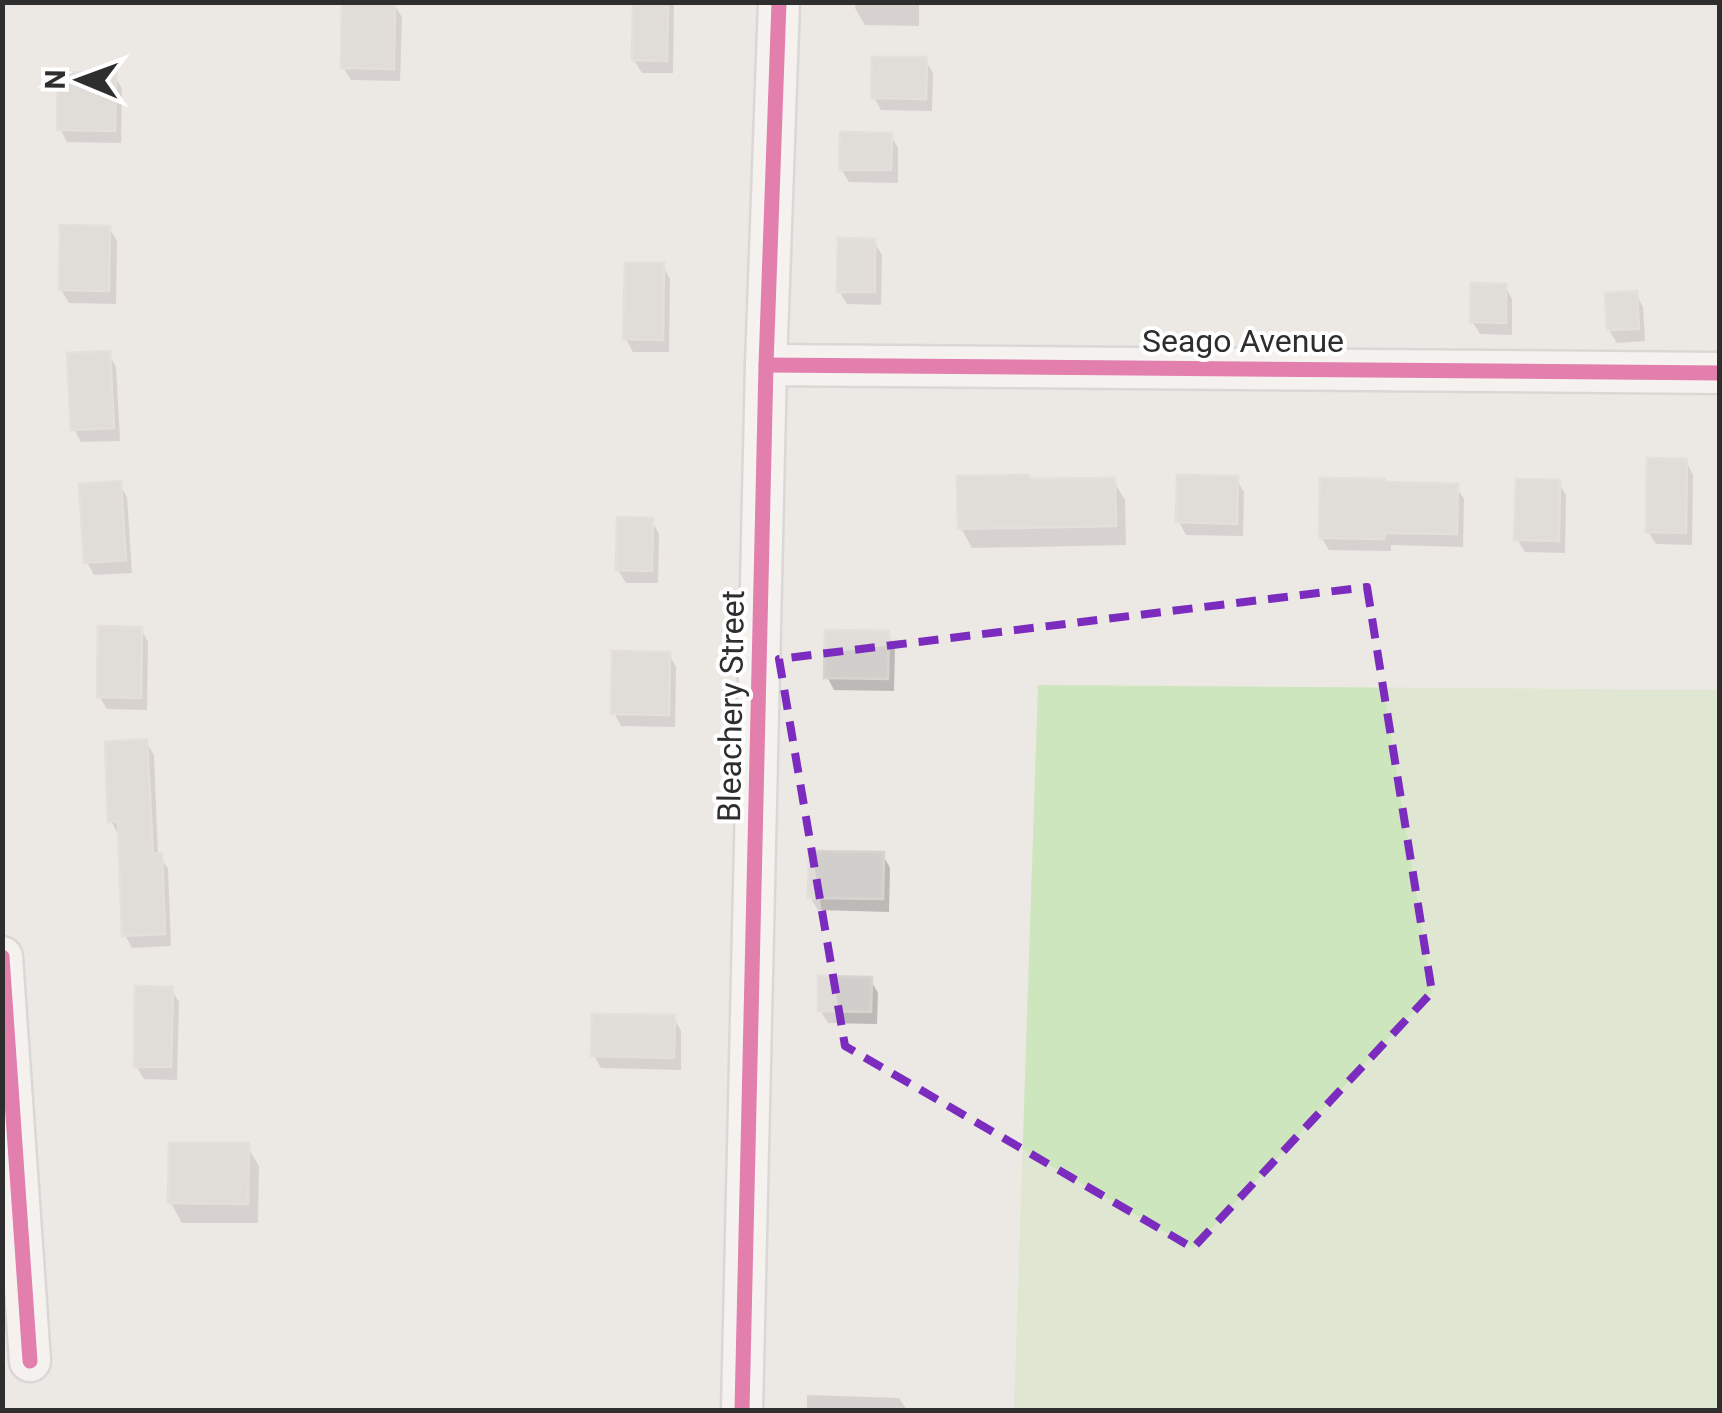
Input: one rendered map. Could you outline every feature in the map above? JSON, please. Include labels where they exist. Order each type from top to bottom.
[{"type":"street","name":"Bleachery Street","points":[[742,1410],[766,365],[779,2]]},
{"type":"street","name":"Seago Avenue","points":[[766,365],[1720,372]]},
{"type":"street","points":[[2,957],[30,1361]]},
{"type":"highlighted area","points":[[1367,587],[1432,992],[1193,1248],[845,1046],[779,659]]},
{"type":"green space","points":[[1038,685],[1719,690],[1719,1410],[1014,1410]]},
{"type":"building","points":[[342,2],[395,2],[394,69],[341,68]]},
{"type":"building","points":[[633,2],[668,2],[667,61],[632,60]]},
{"type":"building","points":[[872,57],[927,57],[926,99],[871,98]]},
{"type":"building","points":[[58,72],[116,73],[115,131],[57,130]]},
{"type":"building","points":[[840,132],[892,133],[891,170],[839,170]]},
{"type":"building","points":[[60,225],[110,226],[109,291],[59,290]]},
{"type":"building","points":[[838,238],[875,239],[875,292],[837,292]]},
{"type":"building","points":[[625,263],[664,263],[663,340],[623,339]]},
{"type":"building","points":[[1471,283],[1506,284],[1506,323],[1470,322]]},
{"type":"building","points":[[1637,291],[1639,329],[1607,330],[1605,293]]},
{"type":"building","points":[[110,351],[114,428],[71,430],[67,353]]},
{"type":"building","points":[[1647,458],[1687,459],[1686,533],[1646,532]]},
{"type":"building","points":[[1029,475],[1030,479],[1115,478],[1116,526],[958,529],[957,476]]},
{"type":"building","points":[[1177,475],[1238,476],[1237,524],[1176,522]]},
{"type":"building","points":[[1320,478],[1458,484],[1457,534],[1385,533],[1384,539],[1319,538]]},
{"type":"building","points":[[1516,479],[1560,480],[1559,541],[1514,540]]},
{"type":"building","points":[[121,481],[126,560],[84,563],[79,484]]},
{"type":"building","points":[[617,517],[653,518],[652,571],[616,570]]},
{"type":"building","points":[[98,626],[142,627],[141,698],[97,697]]},
{"type":"building","points":[[825,630],[889,631],[888,679],[824,678]]},
{"type":"building","points":[[612,651],[670,652],[669,715],[611,714]]},
{"type":"building","points":[[147,739],[153,854],[162,853],[165,934],[122,936],[118,821],[108,822],[105,742]]},
{"type":"building","points":[[809,851],[884,852],[883,899],[808,898]]},
{"type":"building","points":[[818,976],[872,977],[871,1012],[818,1011]]},
{"type":"building","points":[[135,986],[173,987],[171,1067],[134,1067]]},
{"type":"building","points":[[592,1014],[675,1015],[674,1058],[591,1056]]},
{"type":"building","points":[[169,1143],[249,1143],[248,1204],[168,1203]]},
{"type":"cycle path","points":[[742,1410],[766,365],[779,2]]},
{"type":"cycle path","points":[[766,365],[1720,373]]},
{"type":"cycle path","points":[[2,957],[30,1361]]}]
